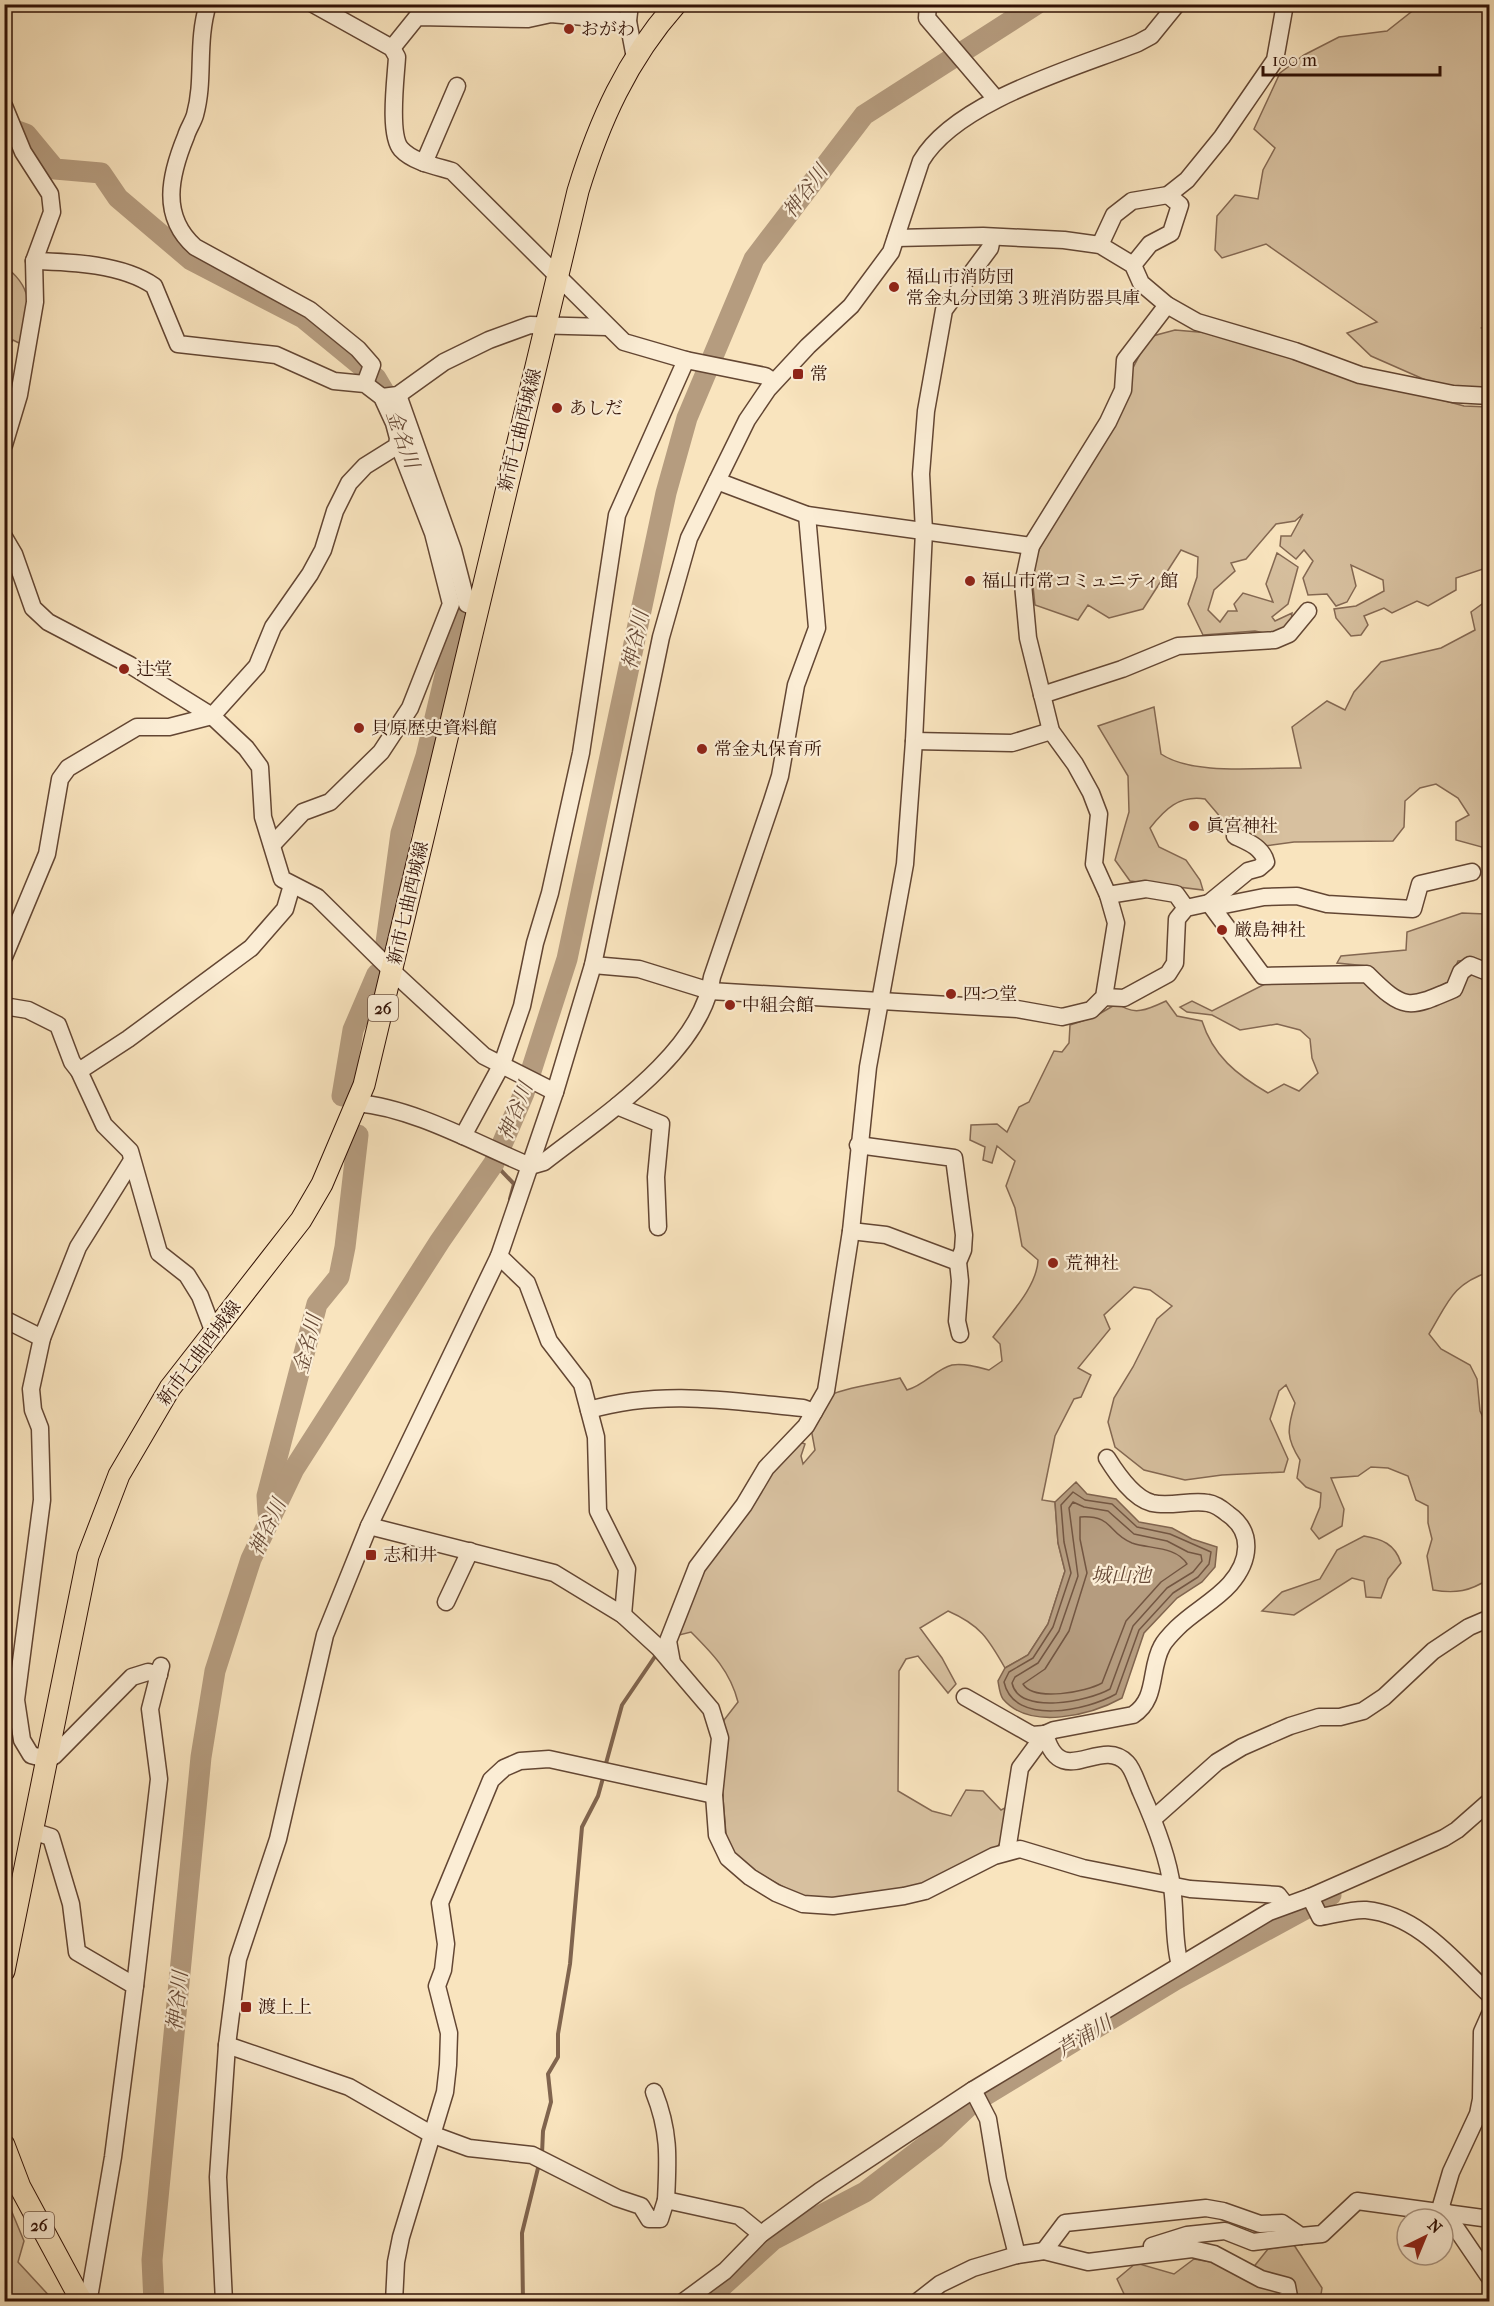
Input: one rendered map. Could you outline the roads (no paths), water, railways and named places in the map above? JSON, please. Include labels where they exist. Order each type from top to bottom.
[{"type":"main road","name":"新市七曲西城線","points":[[4,1971],[88,1556],[119,1475],[170,1388],[301,1220],[322,1184],[357,1103],[392,971],[557,275],[593,143],[635,58],[653,30],[676,4]]},
{"type":"main road","name":"26","points":[[4,2145],[20,2187],[81,2300]]},
{"type":"street","points":[[208,4],[202,25],[195,115],[173,170],[170,187],[172,211],[183,236],[195,247],[310,310],[358,349],[372,365],[365,384]]},
{"type":"street","points":[[313,4],[392,48],[397,57],[395,133],[401,148],[424,163],[452,171],[624,342],[686,360],[765,376],[774,382]]},
{"type":"street","points":[[928,4],[927,18],[996,99]]},
{"type":"street","points":[[224,2301],[218,2177],[227,2044],[238,1959],[278,1839],[325,1635],[369,1526],[499,1256],[527,1165],[555,1092],[593,965],[662,637],[689,538],[747,420],[774,382],[851,306],[891,252],[921,161],[928,148],[951,128],[996,99],[1151,36],[1177,4]]},
{"type":"street","points":[[1100,246],[1114,215],[1132,201],[1168,195],[1187,180],[1222,137],[1275,60],[1285,4]]},
{"type":"street","points":[[392,48],[417,17],[528,11],[551,14],[629,13],[635,58]]},
{"type":"street","points":[[424,163],[457,86]]},
{"type":"street","points":[[4,106],[16,133],[50,194],[52,212],[34,261],[35,302],[19,395],[4,445]]},
{"type":"street","points":[[1132,265],[1150,244],[1170,233],[1180,205],[1168,195]]},
{"type":"street","points":[[896,238],[1064,240],[1100,246],[1132,265],[1141,283],[1167,305],[1197,322],[1295,351],[1360,375],[1453,394],[1490,396]]},
{"type":"street","points":[[672,1662],[668,1641],[697,1567],[744,1505],[766,1468],[806,1426],[826,1390],[851,1231],[858,1145],[878,1003],[905,864],[914,741],[924,531],[921,474],[924,432],[944,310],[990,248],[992,238]]},
{"type":"street","points":[[34,261],[65,262],[127,273],[148,282],[154,286],[178,344],[276,354],[334,381],[365,384],[390,396],[453,550],[467,604],[477,608]]},
{"type":"street","points":[[593,965],[639,969],[710,991],[878,1003],[1017,1009],[1062,1017],[1091,1010],[1104,997],[1116,923],[1108,895],[1094,864],[1099,814],[1091,793],[1075,764],[1051,731],[1028,638],[1023,584],[1031,546],[1108,422],[1123,390],[1125,360],[1167,305]]},
{"type":"street","points":[[390,396],[444,362],[489,340],[530,325],[545,328],[607,327]]},
{"type":"street","points":[[463,1136],[502,1064],[522,1006],[535,944],[550,894],[580,753],[618,515],[686,360]]},
{"type":"street","points":[[272,845],[303,812],[330,802],[381,752],[410,708],[451,604],[433,533],[397,446],[398,438],[390,396]]},
{"type":"street","points":[[4,957],[47,854],[60,779],[68,768],[137,727],[152,725],[170,727],[212,716],[257,666],[273,627],[310,574],[323,550],[335,511],[350,483],[365,466],[397,446]]},
{"type":"street","points":[[717,481],[807,515],[1031,546]]},
{"type":"street","points":[[357,1103],[375,1105],[463,1136],[478,1145],[527,1165],[544,1162],[617,1106],[666,1062],[692,1027],[710,991],[712,977],[775,793],[796,685],[817,628],[807,515]]},
{"type":"street","points":[[4,537],[33,608],[48,622],[130,665],[212,716],[246,748],[260,767],[260,797],[282,879],[317,897],[392,971],[484,1056],[555,1092]]},
{"type":"street","points":[[1042,695],[1122,669],[1178,646],[1275,640],[1289,633],[1308,610]]},
{"type":"street","points":[[914,741],[1012,743],[1051,731]]},
{"type":"street","points":[[1104,997],[1124,998],[1168,974],[1175,963],[1177,919],[1186,908],[1209,903],[1248,871],[1259,868],[1266,862],[1264,854],[1251,843],[1235,836]]},
{"type":"street","points":[[1209,903],[1219,906],[1264,897],[1298,896],[1327,904],[1413,909],[1420,884],[1472,872]]},
{"type":"street","points":[[79,1071],[128,1039],[251,948],[285,909],[292,885]]},
{"type":"street","points":[[1108,895],[1146,889],[1176,894],[1186,908]]},
{"type":"street","points":[[1209,903],[1263,976],[1367,974],[1388,996],[1407,1005],[1423,1002],[1454,989],[1461,972],[1470,965],[1490,973]]},
{"type":"street","points":[[4,1006],[28,1010],[58,1025],[72,1062],[79,1071],[104,1125],[130,1151],[159,1252],[187,1275],[200,1296],[214,1333]]},
{"type":"street","points":[[617,1106],[661,1125],[656,1177],[658,1227]]},
{"type":"street","points":[[858,1145],[954,1158],[964,1235],[963,1250],[958,1263],[960,1281],[957,1322],[960,1334]]},
{"type":"street","points":[[81,2300],[90,2292],[111,2168],[135,1986],[159,1779],[150,1709],[160,1670],[132,1677],[54,1756],[46,1759],[31,1755],[22,1740],[16,1700],[42,1500],[40,1428],[33,1410],[31,1389],[42,1338],[78,1247],[132,1162]]},
{"type":"street","points":[[851,1231],[885,1235],[958,1263]]},
{"type":"street","points":[[499,1256],[527,1283],[549,1341],[582,1384],[596,1437],[598,1511],[627,1569],[623,1615]]},
{"type":"street","points":[[4,1319],[42,1338]]},
{"type":"street","points":[[589,1410],[622,1401],[682,1396],[803,1408],[814,1412]]},
{"type":"street","points":[[965,1697],[1032,1735],[1133,1715],[1142,1710],[1148,1700],[1162,1646],[1176,1629],[1230,1584],[1246,1553],[1248,1541],[1243,1527],[1225,1512],[1208,1503],[1152,1503],[1139,1495],[1118,1475],[1107,1458]]},
{"type":"street","points":[[369,1526],[554,1573],[623,1615],[672,1662],[711,1709],[720,1738],[714,1795],[717,1834],[728,1858],[750,1877],[776,1893],[803,1904],[833,1906],[925,1892],[1008,1851],[1020,1849],[1083,1868],[1172,1886],[1278,1895],[1285,1904]]},
{"type":"street","points":[[446,1602],[470,1551]]},
{"type":"street","points":[[1153,1819],[1217,1762],[1242,1747],[1290,1726],[1319,1717],[1340,1717],[1363,1711],[1384,1697],[1433,1651],[1469,1626],[1490,1618]]},
{"type":"street","points":[[1045,1734],[1049,1749],[1062,1761],[1072,1762],[1107,1755],[1128,1763],[1153,1819],[1172,1886],[1180,1965]]},
{"type":"street","points":[[1008,1851],[1020,1768],[1045,1734]]},
{"type":"street","points":[[394,2301],[396,2262],[401,2237],[445,2092],[449,2032],[437,1986],[443,1970],[447,1944],[440,1903],[491,1780],[504,1768],[520,1761],[549,1759],[714,1795]]},
{"type":"street","points":[[683,2301],[725,2271],[762,2234],[819,2191],[977,2097],[1180,1965],[1285,1904],[1313,1904],[1444,1838],[1490,1802]]},
{"type":"street","points":[[32,1831],[51,1837],[70,1904],[77,1952],[135,1986]]},
{"type":"street","points":[[1313,1904],[1320,1917],[1365,1910],[1385,1915],[1422,1930],[1490,1995]]},
{"type":"street","points":[[1442,2207],[1451,2172],[1478,2114],[1481,2100],[1482,2032],[1490,2014]]},
{"type":"street","points":[[227,2044],[349,2087],[431,2134],[469,2148],[532,2155],[617,2198],[641,2206],[649,2219],[660,2219],[666,2200],[669,2142],[664,2118],[654,2092]]},
{"type":"street","points":[[977,2097],[988,2119],[998,2180],[1017,2255]]},
{"type":"street","points":[[666,2200],[739,2216],[762,2234]]},
{"type":"street","points":[[1111,2260],[1187,2235],[1225,2232],[1253,2242],[1323,2234],[1357,2201],[1398,2207]]},
{"type":"street","points":[[1044,2252],[1065,2223],[1206,2208],[1223,2211],[1260,2224],[1282,2223],[1301,2236]]},
{"type":"street","points":[[1455,2215],[1490,2218]]},
{"type":"street","points":[[1455,2227],[1490,2278]]},
{"type":"street","points":[[917,2301],[940,2284],[974,2268],[1017,2255],[1044,2252],[1088,2262],[1192,2249],[1214,2254],[1261,2278],[1287,2286],[1290,2301]]},
{"type":"water","name":"城山池","points":[[1076,1482],[1087,1494],[1116,1499],[1139,1522],[1172,1528],[1192,1539],[1217,1547],[1215,1567],[1202,1582],[1177,1598],[1144,1633],[1122,1698],[1078,1714],[1061,1717],[1029,1715],[1015,1709],[1003,1699],[998,1681],[1005,1668],[1028,1655],[1048,1624],[1065,1571],[1058,1543],[1055,1502]]},
{"type":"waterway","name":"神谷川","points":[[154,2302],[152,2260],[201,1757],[215,1671],[251,1559],[294,1469],[440,1241],[494,1163],[524,1093],[567,959],[666,493],[687,418],[754,259],[864,115],[1037,4]]},
{"type":"waterway","name":"金名川","points":[[4,126],[26,134],[55,169],[101,173],[118,198],[191,260],[303,318],[376,378],[395,410],[416,472]]},
{"type":"waterway","name":"金名川","points":[[385,950],[401,833],[426,756],[457,625],[452,584]]},
{"type":"waterway","name":"金名川","points":[[342,1096],[353,1030],[377,974]]},
{"type":"waterway","name":"金名川","points":[[268,1513],[267,1496],[317,1304],[339,1277],[345,1247],[358,1135]]},
{"type":"waterway","points":[[494,1163],[514,1184],[510,1199]]},
{"type":"waterway","points":[[605,1767],[622,1705],[656,1655]]},
{"type":"waterway","points":[[542,2154],[543,2131],[551,2102],[548,2074],[558,2057],[558,2034],[570,1964],[582,1827],[598,1796],[603,1778]]},
{"type":"waterway","name":"芦浦川","points":[[705,2302],[773,2240],[865,2192],[934,2139],[971,2104],[1175,1980],[1331,1895]]},
{"type":"waterway","points":[[523,2302],[522,2233],[539,2164]]},
{"type":"place","name":"おがわ","points":[[569,29]]},
{"type":"place","name":"福山市消防団 常金丸分団第３班消防器具庫","points":[[894,287]]},
{"type":"place","name":"常","points":[[798,374]]},
{"type":"place","name":"あしだ","points":[[557,408]]},
{"type":"place","name":"福山市常コミュニティ館","points":[[970,581]]},
{"type":"place","name":"辻堂","points":[[124,669]]},
{"type":"place","name":"貝原歴史資料館","points":[[359,728]]},
{"type":"place","name":"常金丸保育所","points":[[702,749]]},
{"type":"place","name":"眞宮神社","points":[[1194,826]]},
{"type":"place","name":"厳島神社","points":[[1222,930]]},
{"type":"place","name":"四つ堂","points":[[951,994]]},
{"type":"place","name":"中組会館","points":[[730,1005]]},
{"type":"place","name":"荒神社","points":[[1053,1263]]},
{"type":"place","name":"志和井","points":[[371,1555]]},
{"type":"place","name":"渡上上","points":[[246,2007]]}]
